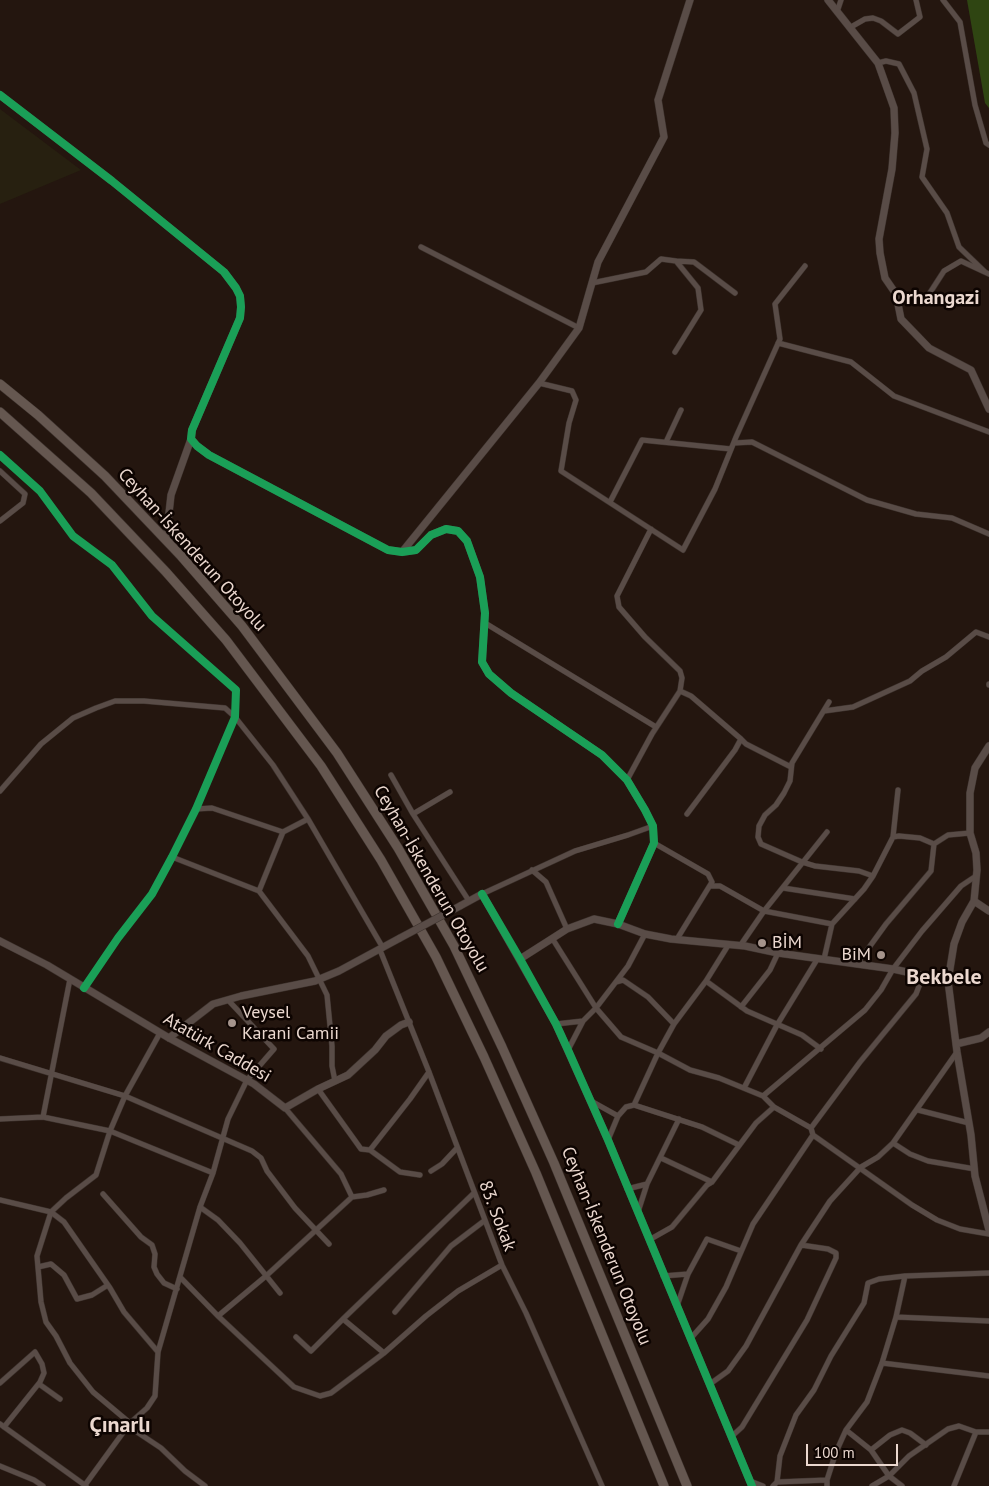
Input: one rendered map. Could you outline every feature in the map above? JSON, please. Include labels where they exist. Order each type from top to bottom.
[{"type":"highway","name":"Ceyhan-İskenderun Otoyolu","points":[[0,384],[38,415],[105,476],[166,540],[242,626],[337,753],[398,848],[454,946],[554,1163],[687,1486]]},
{"type":"highway","name":"Ceyhan-İskenderun Otoyolu","points":[[0,412],[91,493],[166,572],[226,640],[320,766],[381,860],[436,957],[536,1172],[664,1486]]},
{"type":"street","points":[[402,552],[539,383],[579,328],[598,262],[664,136],[658,100],[690,0]]},
{"type":"street","points":[[828,0],[878,63],[894,108],[895,133],[892,169],[879,239],[885,278],[896,294],[901,319],[929,348],[971,370],[989,409]]},
{"type":"street","points":[[837,12],[841,0]]},
{"type":"street","points":[[851,27],[865,19],[873,18],[881,21],[898,34],[920,17],[916,0]]},
{"type":"street","points":[[943,0],[960,22],[975,106],[986,143],[989,145]]},
{"type":"street","points":[[878,63],[886,61],[899,64],[914,94],[927,149],[922,177],[947,213],[959,247],[987,273]]},
{"type":"street","points":[[0,95],[112,181],[224,272],[240,296],[240,318],[192,430],[171,495],[166,540]]},
{"type":"street","points":[[421,247],[579,328]]},
{"type":"street","points":[[592,283],[646,272],[662,260],[694,262],[735,293]]},
{"type":"street","points":[[896,294],[924,302],[944,272],[961,260],[987,273]]},
{"type":"street","points":[[675,352],[701,310],[698,288],[676,261]]},
{"type":"street","points":[[539,383],[572,391],[576,400],[569,424],[562,470],[683,550],[715,489],[780,339],[775,304],[805,266]]},
{"type":"street","points":[[778,343],[851,362],[894,396],[989,432]]},
{"type":"street","points":[[666,442],[681,410]]},
{"type":"street","points":[[190,439],[217,459],[388,550],[402,552],[416,550],[431,536],[446,529],[458,531],[467,541],[480,577],[486,613],[482,662],[489,674],[511,693],[602,755],[627,780],[646,810],[653,826],[654,843],[618,924]]},
{"type":"street","points":[[610,502],[642,440],[732,446],[752,442],[867,500],[916,514],[952,518],[989,534]]},
{"type":"street","points":[[0,455],[40,491],[73,536],[112,565],[152,616],[236,690],[235,717],[196,809],[172,857],[152,894],[118,938],[84,988]]},
{"type":"street","points":[[0,471],[25,494],[23,503],[0,521]]},
{"type":"street","points":[[627,780],[656,727],[680,691],[682,678],[680,671],[645,637],[619,607],[617,596],[652,529]]},
{"type":"street","points":[[485,623],[656,727]]},
{"type":"street","points":[[824,711],[853,707],[910,681],[922,671],[946,657],[976,632],[989,637]]},
{"type":"street","points":[[680,691],[691,696],[746,744],[791,767]]},
{"type":"street","points":[[0,791],[42,744],[73,718],[115,701],[144,701],[225,708],[235,717]]},
{"type":"street","points":[[829,702],[792,763],[790,781],[776,804],[765,815],[759,826],[758,837],[762,844],[802,862],[815,866],[859,871],[873,876]]},
{"type":"street","name":"83. Sokak","points":[[235,717],[272,765],[308,820],[381,949],[502,1265],[526,1313],[602,1486]]},
{"type":"street","points":[[687,814],[735,750],[740,739]]},
{"type":"street","points":[[989,746],[974,768],[970,793],[970,833],[976,853],[974,901],[962,922],[954,944],[948,981],[974,1169],[989,1230]]},
{"type":"street","points":[[391,775],[413,814],[468,901]]},
{"type":"street","points":[[744,1088],[777,1025],[821,959],[832,924],[873,876],[893,837],[898,790]]},
{"type":"street","points":[[413,814],[450,792]]},
{"type":"street","points":[[196,809],[212,808],[282,832],[308,820]]},
{"type":"street","points":[[168,1038],[213,1004],[320,979],[381,949],[468,901],[575,850],[653,826]]},
{"type":"street","points":[[259,891],[282,832]]},
{"type":"street","points":[[740,946],[764,911],[827,832]]},
{"type":"street","points":[[934,844],[948,835],[970,833]]},
{"type":"street","points":[[893,837],[920,838],[934,844]]},
{"type":"street","points":[[654,843],[708,874],[712,882],[677,939]]},
{"type":"street","points":[[857,964],[886,924],[931,871],[934,844]]},
{"type":"street","points":[[172,857],[259,891],[308,956],[327,995],[332,1066],[335,1081]]},
{"type":"street","points":[[532,870],[546,882],[567,929]]},
{"type":"street","points":[[763,1096],[865,1010],[882,990],[893,969],[939,910],[961,886],[976,876]]},
{"type":"street","points":[[710,886],[720,886],[764,911],[832,924]]},
{"type":"street","points":[[783,888],[855,899]]},
{"type":"street","points":[[482,894],[556,1024],[608,1140],[751,1484],[763,1486]]},
{"type":"street","points":[[974,901],[989,911]]},
{"type":"street","points":[[520,959],[567,929],[594,918],[645,934],[729,944],[778,953],[893,969],[948,981]]},
{"type":"street","points":[[568,1050],[583,1021],[596,1008],[628,966],[645,934]]},
{"type":"street","points":[[552,938],[596,1008],[621,1037],[658,1053],[690,1070],[763,1096],[774,1107],[811,1128],[813,1135],[861,1167],[912,1205],[937,1220],[960,1229],[989,1234]]},
{"type":"street","name":"Atatürk Caddesi","points":[[0,942],[70,979],[168,1038],[254,1084],[285,1108]]},
{"type":"street","points":[[634,1105],[658,1053],[674,1024],[706,982],[729,944]]},
{"type":"street","points":[[741,1008],[770,970],[778,953]]},
{"type":"street","points":[[811,1128],[860,1062],[916,994],[923,976]]},
{"type":"street","points":[[43,1117],[50,1073],[70,979]]},
{"type":"street","points":[[616,982],[623,980],[648,997],[674,1024]]},
{"type":"street","points":[[706,982],[741,1008],[802,1035],[820,1048]]},
{"type":"street","points":[[0,1383],[35,1352],[44,1372],[39,1384],[2,1426],[86,1486],[129,1425],[147,1408],[154,1396],[158,1352],[228,1119],[247,1080],[274,1049],[228,1000]]},
{"type":"street","points":[[556,1024],[583,1021]]},
{"type":"street","points":[[352,1197],[341,1174],[285,1108],[318,1089],[348,1075],[375,1050],[386,1036],[401,1025],[409,1022]]},
{"type":"street","points":[[956,1044],[981,1038],[989,1032]]},
{"type":"street","points":[[160,1033],[125,1096],[110,1131],[96,1175],[51,1212],[37,1256],[41,1302],[46,1322],[70,1362],[93,1392],[129,1425],[161,1448],[185,1471],[205,1486]]},
{"type":"street","points":[[710,1384],[728,1371],[746,1346],[802,1245],[830,1201],[861,1167],[878,1157],[893,1143],[957,1052]]},
{"type":"street","points":[[0,1058],[125,1096],[252,1151],[261,1158],[267,1170],[295,1208],[329,1244]]},
{"type":"street","points":[[370,1150],[429,1072]]},
{"type":"street","points":[[318,1089],[360,1149],[370,1150],[400,1172],[420,1175]]},
{"type":"street","points":[[591,1101],[618,1116]]},
{"type":"street","points":[[608,1140],[618,1116],[626,1107],[634,1105],[702,1127],[739,1145]]},
{"type":"street","points":[[649,1240],[672,1227],[706,1186],[712,1182],[756,1123],[774,1107]]},
{"type":"street","points":[[918,1110],[969,1123]]},
{"type":"street","points":[[0,1119],[43,1117],[110,1131],[213,1173]]},
{"type":"street","points":[[637,1212],[647,1184],[679,1119]]},
{"type":"street","points":[[691,1338],[708,1319],[726,1287],[753,1224],[813,1135]]},
{"type":"street","points":[[893,1143],[910,1154],[928,1161],[974,1169]]},
{"type":"street","points":[[431,1171],[442,1164],[457,1148]]},
{"type":"street","points":[[661,1158],[712,1182]]},
{"type":"street","points":[[627,1188],[647,1184]]},
{"type":"street","points":[[218,1316],[266,1276],[352,1197],[384,1190]]},
{"type":"street","points":[[296,1337],[311,1350],[474,1193]]},
{"type":"street","points":[[103,1194],[141,1237],[152,1245],[156,1254],[154,1267],[157,1274],[164,1283],[177,1289]]},
{"type":"street","points":[[0,1200],[51,1212],[64,1222],[108,1285],[124,1312],[158,1352]]},
{"type":"street","points":[[200,1207],[218,1220],[240,1243],[280,1293]]},
{"type":"street","points":[[395,1312],[451,1246],[484,1220]]},
{"type":"street","points":[[677,1306],[688,1274],[707,1239],[742,1251]]},
{"type":"street","points":[[731,1437],[742,1428],[807,1320],[836,1258],[836,1253],[828,1249],[802,1245]]},
{"type":"street","points":[[38,1267],[52,1264],[64,1275],[77,1299],[92,1295],[108,1285]]},
{"type":"street","points":[[180,1277],[218,1316],[294,1387],[320,1396],[331,1393],[384,1353],[458,1291],[502,1265]]},
{"type":"street","points":[[905,1276],[896,1317],[882,1363],[867,1402],[846,1430],[836,1452],[827,1483],[775,1484],[780,1456],[796,1415],[814,1390],[831,1356],[864,1303],[868,1283],[879,1279],[905,1276],[989,1273]]},
{"type":"street","points":[[663,1276],[688,1274]]},
{"type":"street","points":[[896,1317],[989,1321]]},
{"type":"street","points":[[343,1319],[384,1353]]},
{"type":"street","points":[[882,1363],[989,1376]]},
{"type":"street","points":[[39,1384],[60,1399]]},
{"type":"street","points":[[872,1486],[889,1476],[909,1456],[948,1428],[959,1426],[976,1432],[989,1432]]},
{"type":"street","points":[[846,1430],[871,1450],[889,1476],[902,1486]]},
{"type":"street","points":[[871,1450],[890,1435],[902,1430],[910,1433],[926,1445]]},
{"type":"street","points":[[954,1486],[976,1432]]},
{"type":"street","points":[[0,1466],[34,1480],[43,1486]]},
{"type":"shaded area","points":[[0,109],[81,170],[0,204]]},
{"type":"green space","points":[[967,0],[989,0],[989,108],[985,103]]},
{"type":"cycle path","points":[[0,95],[112,181],[224,272],[236,288],[240,296],[240,318],[192,430],[191,439],[197,446],[209,455],[388,550],[402,552],[416,550],[431,535],[446,529],[458,531],[467,541],[480,577],[485,613],[482,662],[489,674],[511,693],[602,755],[627,780],[653,826],[654,843],[618,924]]},
{"type":"cycle path","points":[[0,455],[40,491],[73,536],[112,565],[152,616],[236,690],[235,717],[196,809],[172,857],[152,894],[118,938],[84,988]]},
{"type":"cycle path","points":[[482,894],[556,1024],[568,1050],[608,1140],[752,1486]]},
{"type":"place","name":"BİM","points":[[762,943]]},
{"type":"place","name":"BiM","points":[[881,955]]},
{"type":"place","name":"Veysel Karani Camii","points":[[232,1023]]},
{"type":"district","name":"Orhangazi","points":[[936,298]]},
{"type":"district","name":"Bekbele","points":[[944,978]]},
{"type":"district","name":"Çınarlı","points":[[120,1426]]}]
